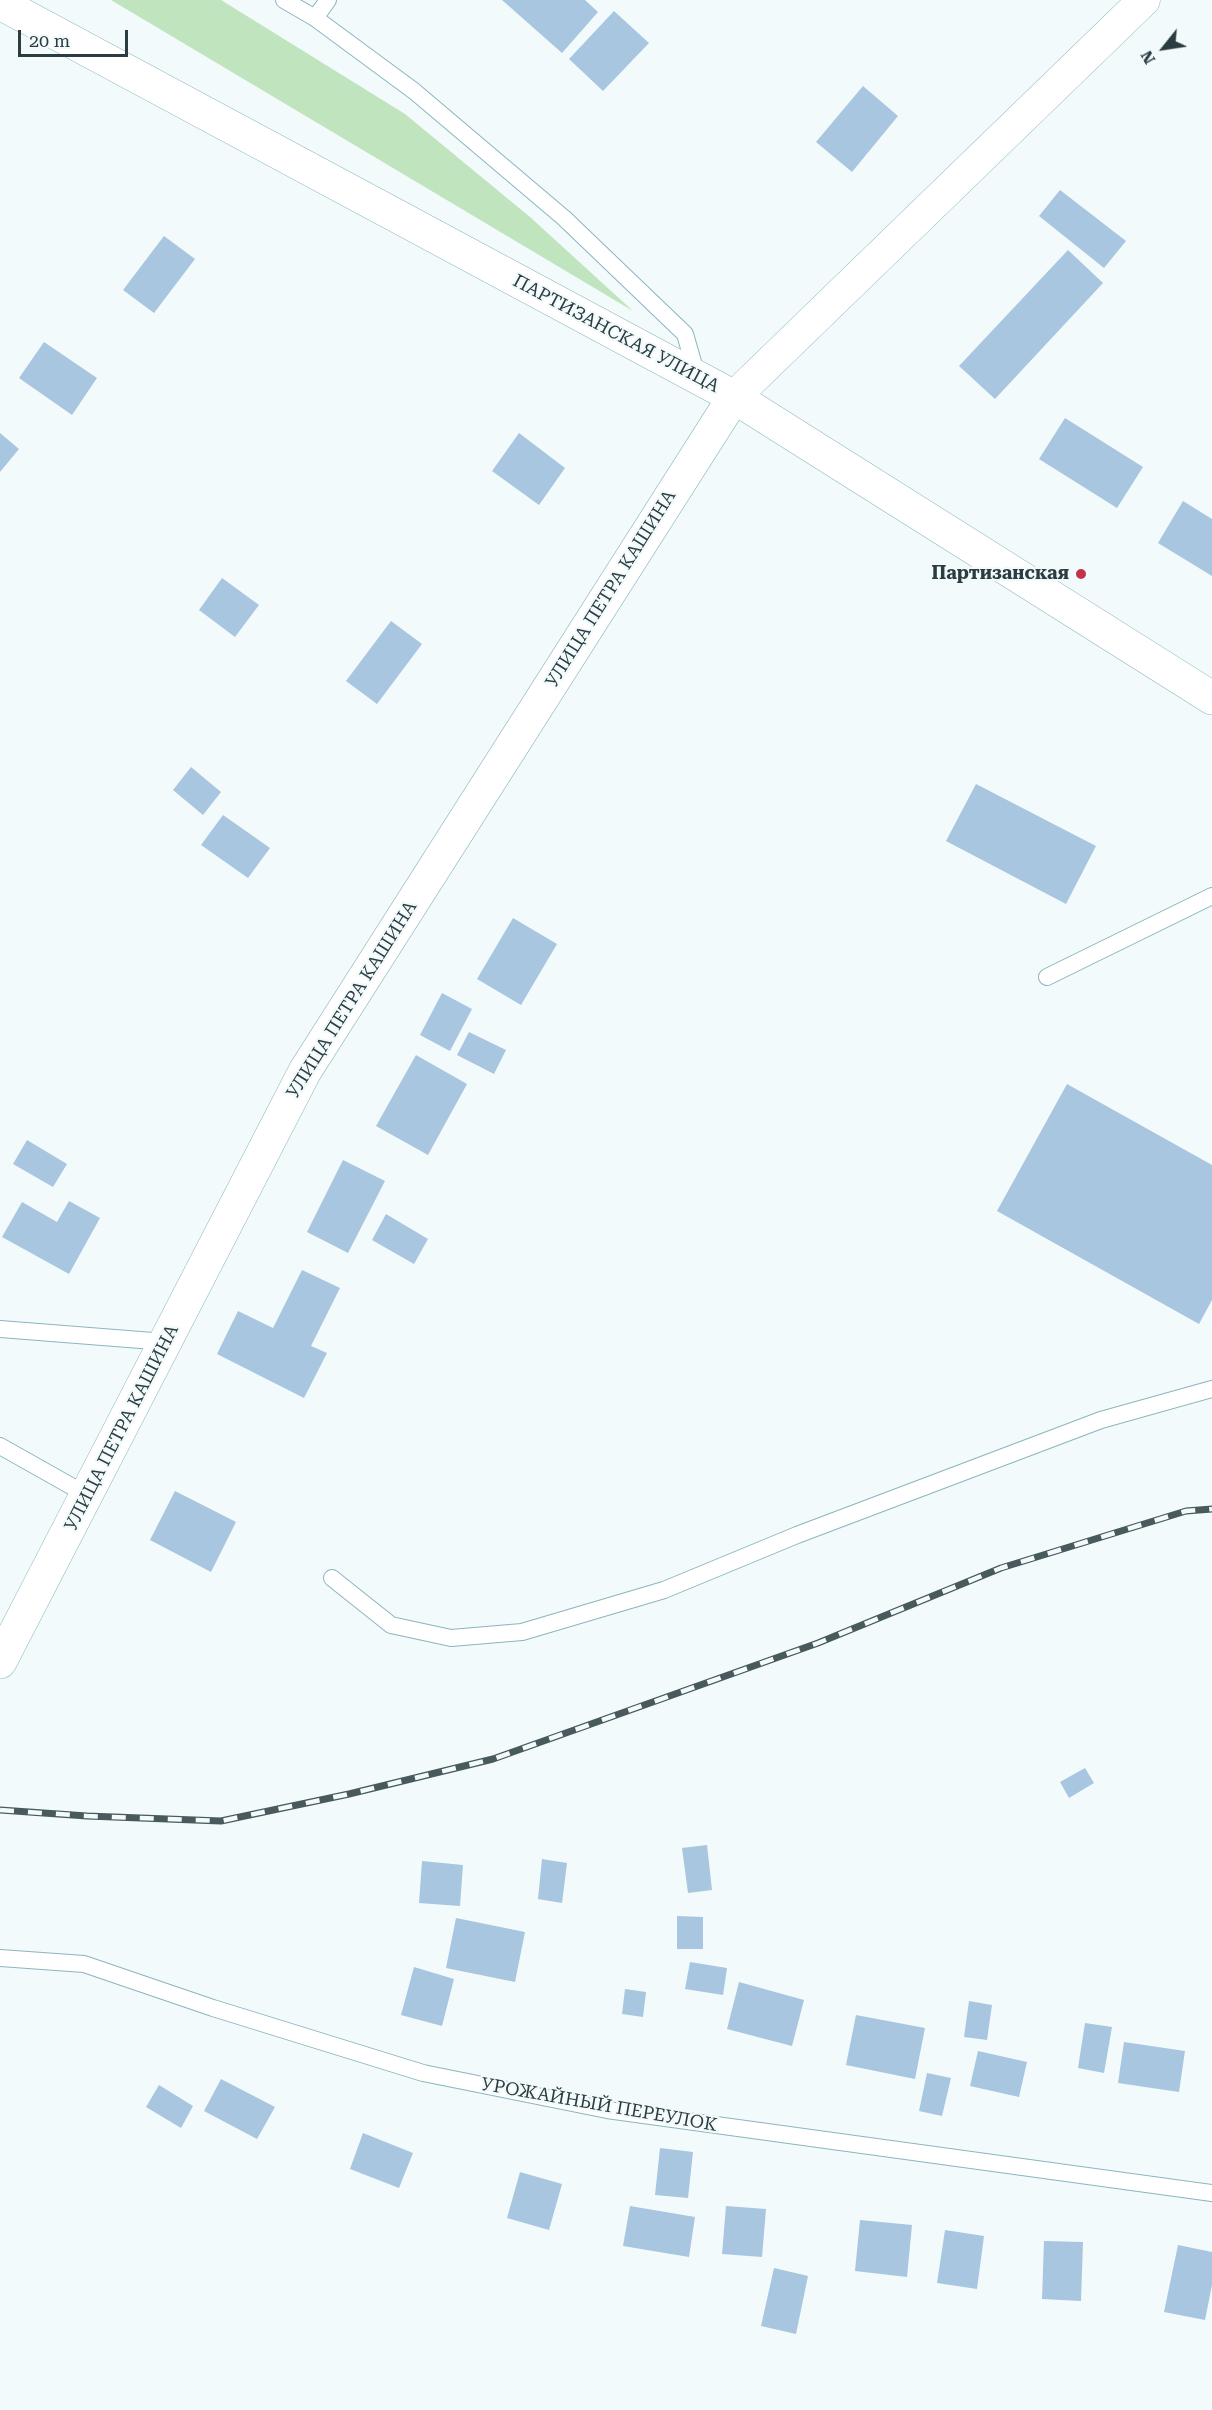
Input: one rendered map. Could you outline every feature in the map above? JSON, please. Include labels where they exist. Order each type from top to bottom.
[{"type":"main road","name":"ПАРТИЗАНСКАЯ УЛИЦА","points":[[0,3],[734,397],[1208,687]]},
{"type":"main road","name":"УЛИЦА ПЕТРА КАШИНА","points":[[0,1662],[304,1071],[734,397]]},
{"type":"street","points":[[734,397],[1144,0]]},
{"type":"lane","points":[[284,0],[315,18],[414,91],[564,218],[685,334],[697,377]]},
{"type":"lane","points":[[315,18],[328,0]]},
{"type":"lane","points":[[1047,977],[1212,896]]},
{"type":"lane","points":[[0,1329],[166,1342]]},
{"type":"lane","points":[[332,1578],[391,1625],[451,1638],[522,1632],[664,1590],[797,1535],[1101,1420],[1212,1389]]},
{"type":"lane","points":[[0,1446],[87,1496]]},
{"type":"lane","name":"УРОЖАЙНЫЙ ПЕРЕУЛОК","points":[[0,1958],[84,1964],[213,2008],[423,2073],[607,2110],[1212,2193]]},
{"type":"green space","points":[[111,0],[221,0],[405,114],[530,217],[633,311]]},
{"type":"building","points":[[502,0],[585,0],[598,12],[562,53]]},
{"type":"building","points":[[614,11],[649,43],[603,91],[569,59]]},
{"type":"building","points":[[863,86],[898,116],[852,172],[816,142]]},
{"type":"building","points":[[1060,190],[1126,241],[1104,268],[1039,216]]},
{"type":"building","points":[[164,236],[195,259],[154,313],[123,290]]},
{"type":"building","points":[[1068,250],[1103,283],[995,399],[959,366]]},
{"type":"building","points":[[44,342],[97,378],[72,415],[19,378]]},
{"type":"building","points":[[1065,418],[1143,467],[1117,508],[1039,459]]},
{"type":"building","points":[[0,433],[19,449],[0,472]]},
{"type":"building","points":[[519,433],[565,468],[539,505],[492,471]]},
{"type":"building","points":[[1183,501],[1212,519],[1212,576],[1158,543]]},
{"type":"building","points":[[222,578],[259,605],[235,637],[199,610]]},
{"type":"building","points":[[391,621],[422,644],[377,704],[346,681]]},
{"type":"building","points":[[191,767],[221,792],[203,815],[173,790]]},
{"type":"building","points":[[976,784],[1096,846],[1066,904],[946,841]]},
{"type":"building","points":[[223,815],[270,848],[248,878],[201,845]]},
{"type":"building","points":[[513,918],[557,944],[521,1005],[477,979]]},
{"type":"building","points":[[442,993],[472,1009],[450,1051],[420,1035]]},
{"type":"building","points":[[469,1032],[506,1050],[494,1074],[457,1055]]},
{"type":"building","points":[[416,1055],[467,1084],[428,1155],[376,1126]]},
{"type":"building","points":[[1067,1084],[1212,1165],[1212,1300],[1199,1324],[997,1211]]},
{"type":"building","points":[[27,1140],[67,1164],[53,1187],[13,1164]]},
{"type":"building","points":[[343,1160],[385,1181],[348,1253],[307,1232]]},
{"type":"building","points":[[69,1201],[100,1218],[69,1274],[2,1237],[22,1202],[57,1222]]},
{"type":"building","points":[[386,1214],[428,1239],[414,1264],[372,1240]]},
{"type":"building","points":[[302,1270],[340,1288],[311,1346],[327,1353],[304,1398],[217,1354],[238,1311],[273,1328]]},
{"type":"building","points":[[175,1491],[236,1522],[211,1572],[150,1540]]},
{"type":"building","points":[[1085,1768],[1094,1783],[1069,1798],[1060,1782]]},
{"type":"building","points":[[707,1845],[712,1890],[688,1893],[682,1848]]},
{"type":"building","points":[[542,1859],[567,1863],[562,1903],[538,1899]]},
{"type":"building","points":[[422,1861],[463,1865],[460,1906],[419,1903]]},
{"type":"building","points":[[677,1916],[703,1917],[703,1949],[677,1949]]},
{"type":"building","points":[[456,1918],[525,1932],[515,1982],[446,1968]]},
{"type":"building","points":[[690,1962],[727,1968],[723,1995],[685,1989]]},
{"type":"building","points":[[414,1967],[454,1979],[442,2026],[401,2015]]},
{"type":"building","points":[[739,1982],[804,2000],[792,2046],[727,2029]]},
{"type":"building","points":[[625,1989],[646,1992],[643,2017],[622,2014]]},
{"type":"building","points":[[969,2001],[992,2005],[987,2040],[964,2037]]},
{"type":"building","points":[[856,2015],[925,2028],[915,2079],[846,2065]]},
{"type":"building","points":[[1085,2023],[1112,2027],[1104,2073],[1078,2068]]},
{"type":"building","points":[[1124,2042],[1185,2051],[1179,2092],[1118,2083]]},
{"type":"building","points":[[978,2051],[1027,2062],[1019,2097],[970,2086]]},
{"type":"building","points":[[927,2073],[951,2078],[942,2116],[919,2111]]},
{"type":"building","points":[[221,2079],[275,2107],[257,2139],[204,2111]]},
{"type":"building","points":[[159,2085],[193,2106],[181,2128],[146,2107]]},
{"type":"building","points":[[363,2133],[413,2153],[399,2188],[350,2169]]},
{"type":"building","points":[[660,2148],[693,2152],[688,2198],[655,2195]]},
{"type":"building","points":[[520,2172],[562,2184],[549,2230],[507,2218]]},
{"type":"building","points":[[630,2206],[695,2217],[689,2257],[623,2246]]},
{"type":"building","points":[[726,2206],[766,2209],[762,2257],[722,2254]]},
{"type":"building","points":[[860,2220],[912,2225],[907,2277],[855,2271]]},
{"type":"building","points":[[945,2230],[984,2236],[977,2289],[937,2283]]},
{"type":"building","points":[[1044,2241],[1083,2242],[1081,2301],[1042,2299]]},
{"type":"building","points":[[1178,2245],[1212,2252],[1212,2285],[1205,2320],[1164,2312]]},
{"type":"building","points":[[774,2268],[808,2276],[796,2334],[761,2326]]},
{"type":"railway","points":[[0,1810],[221,1821],[349,1794],[493,1759],[818,1643],[1001,1568],[1186,1511],[1212,1509]]},
{"type":"place","name":"Партизанская","points":[[1081,574]]}]
